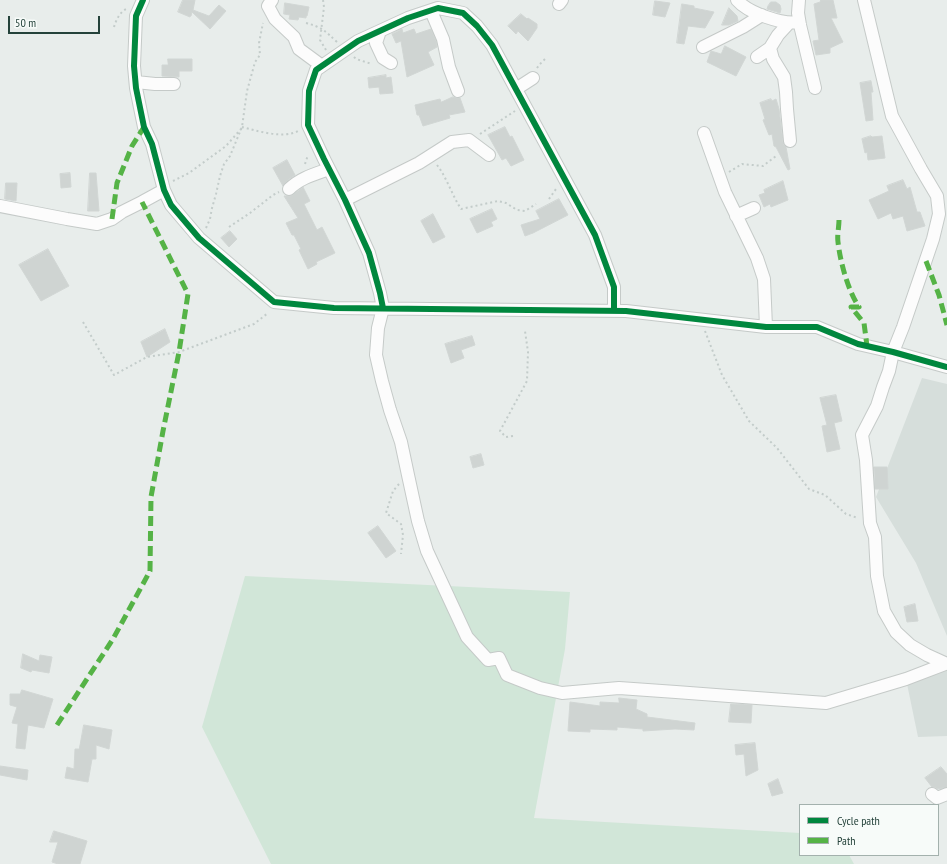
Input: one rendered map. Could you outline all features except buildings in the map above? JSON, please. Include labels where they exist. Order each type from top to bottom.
[{"type":"street","points":[[143,0],[136,16],[134,66],[136,82],[144,127],[152,144],[163,186],[171,206],[198,238],[274,302],[334,308],[614,310],[766,327],[817,327],[858,344],[947,367]]},
{"type":"street","points":[[737,0],[746,7],[774,20],[794,22]]},
{"type":"street","points":[[757,57],[770,48],[778,34],[794,22],[798,13],[799,0]]},
{"type":"street","points":[[864,0],[892,116],[937,196],[939,214],[926,261],[893,352],[889,371],[877,406],[862,435],[866,460],[870,523],[874,537],[878,576],[884,611],[896,632],[910,645],[946,664]]},
{"type":"street","points":[[271,6],[275,19],[294,37],[299,49],[327,63]]},
{"type":"street","points":[[614,310],[614,287],[595,235],[492,44],[463,13],[438,8],[408,18],[358,41],[316,70],[309,91],[308,125],[345,200],[369,254],[380,293],[383,308],[378,328],[376,355],[390,410],[401,442],[418,521],[427,551],[467,637],[488,660],[499,658],[507,675],[540,688],[562,693],[619,688],[826,703],[906,679],[946,664]]},
{"type":"street","points":[[419,25],[427,12]]},
{"type":"street","points":[[427,12],[444,39],[449,67],[458,91]]},
{"type":"street","points":[[703,47],[743,28],[762,15]]},
{"type":"street","points":[[794,22],[802,38],[815,88]]},
{"type":"street","points":[[380,31],[376,43],[383,58],[391,63]]},
{"type":"street","points":[[770,48],[773,59],[784,77],[790,141]]},
{"type":"street","points":[[516,89],[533,78]]},
{"type":"street","points":[[136,82],[174,84]]},
{"type":"street","points":[[704,133],[724,192],[757,258],[764,279],[766,327]]},
{"type":"street","points":[[345,200],[419,163],[452,142],[469,140],[489,155]]},
{"type":"street","points":[[294,185],[312,175],[329,169]]},
{"type":"street","points":[[0,206],[97,224],[112,219],[142,202],[163,186]]},
{"type":"street","points":[[736,216],[754,208]]},
{"type":"street","points":[[932,794],[936,798],[947,794]]},
{"type":"path","points":[[323,0],[324,7],[320,40],[327,63]]},
{"type":"path","points":[[198,238],[204,232],[210,219],[224,164],[230,156],[242,127],[247,91],[255,62],[260,54],[259,43],[264,22],[271,6]]},
{"type":"path","points":[[306,23],[321,28],[347,49],[356,59],[374,65]]},
{"type":"path","points":[[471,141],[493,125],[525,106]]},
{"type":"path","points":[[242,127],[266,133],[280,134],[294,133],[308,125]]},
{"type":"path","points":[[163,186],[200,166],[226,146],[242,127]]},
{"type":"path","points":[[229,227],[273,195],[294,185],[316,142]]},
{"type":"path","points":[[430,156],[447,181],[461,209],[498,201],[506,202],[517,210],[525,211],[536,204]]},
{"type":"path","points":[[720,178],[742,164],[763,166],[776,156]]},
{"type":"path","points":[[83,322],[114,375],[147,357],[179,352],[254,324],[281,302]]},
{"type":"path","points":[[701,319],[722,375],[749,421],[777,448],[809,489],[824,495],[846,514],[870,523]]},
{"type":"path","points":[[513,436],[506,437],[500,430],[527,381],[528,352],[525,331]]},
{"type":"path","points":[[401,554],[403,534],[401,524],[386,513],[393,491],[408,475]]},
{"type":"shaded area","points":[[922,378],[947,384],[947,636],[916,563],[876,497]]},
{"type":"shaded area","points":[[947,656],[947,736],[918,737],[906,679]]},
{"type":"green space","points":[[245,576],[570,592],[565,649],[534,818],[799,833],[799,856],[850,856],[854,864],[271,864],[202,727]]},
{"type":"marked path","points":[[112,219],[117,183],[132,146],[144,127]]},
{"type":"marked path","points":[[57,725],[113,639],[150,571],[151,497],[179,352],[188,294],[142,202]]},
{"type":"marked path","points":[[839,220],[838,239],[845,276],[851,293],[859,307],[851,307],[864,323],[867,346]]},
{"type":"marked path","points":[[926,261],[939,295],[947,325]]},
{"type":"cycle path","points":[[143,0],[136,16],[134,66],[136,88],[144,127],[152,144],[164,190],[171,205],[199,238],[274,302],[334,308],[626,311],[766,327],[817,327],[858,344],[947,367]]},
{"type":"cycle path","points":[[383,308],[369,253],[308,125],[309,91],[316,70],[358,41],[408,18],[438,8],[463,13],[477,26],[492,45],[595,235],[614,287],[614,310]]}]
